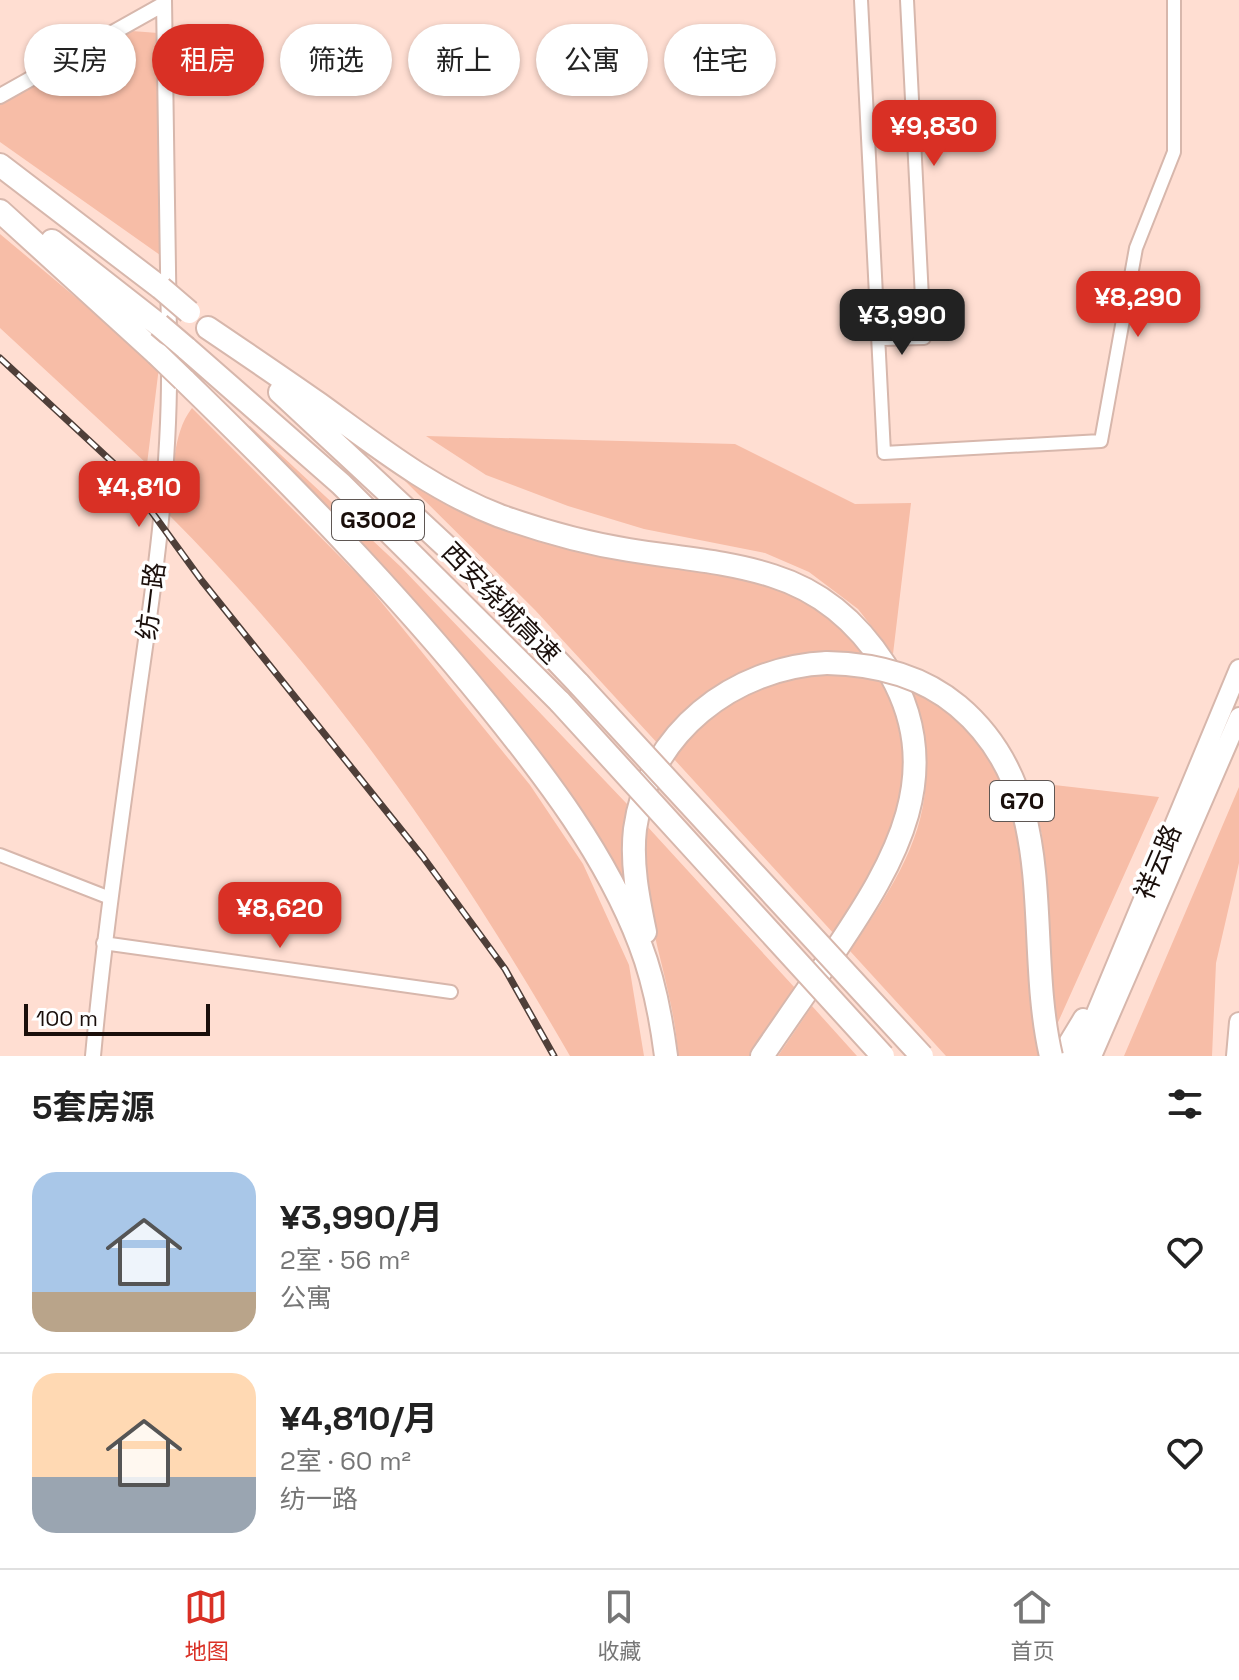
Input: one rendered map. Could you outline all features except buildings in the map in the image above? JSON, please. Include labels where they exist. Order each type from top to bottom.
[{"type":"highway","name":"西安绕城高速","points":[[0,165],[161,288],[208,328],[465,564],[922,1056]]},
{"type":"highway","name":"西安绕城高速","points":[[0,201],[159,325],[341,484],[560,702],[883,1056]]},
{"type":"highway","points":[[0,211],[157,354],[350,545],[507,730],[593,849],[627,914],[652,977]]},
{"type":"highway","points":[[208,328],[383,452],[464,500],[510,519],[575,539],[742,567],[782,579],[837,610],[873,646],[898,689],[911,735],[913,786],[908,818],[896,853],[875,892],[762,1056]]},
{"type":"highway","name":"G70","points":[[666,1056],[634,846],[637,816],[651,774],[680,732],[723,694],[778,670],[827,663],[893,671],[937,691],[970,716],[1005,760],[1019,790],[1032,844],[1042,1003],[1051,1056]]},
{"type":"main road","name":"祥云路","points":[[1078,1056],[1239,669]]},
{"type":"main road","name":"祥云路","points":[[1092,1056],[1239,717]]},
{"type":"main road","points":[[1060,1056],[1125,942]]},
{"type":"main road","points":[[1099,1056],[1114,1009]]},
{"type":"main road","points":[[1236,1056],[1239,1022]]},
{"type":"street","points":[[861,0],[884,453],[1101,441],[1136,248],[1174,152],[1174,0]]},
{"type":"street","points":[[879,339],[924,338],[907,0]]},
{"type":"street","points":[[0,96],[164,2]]},
{"type":"street","name":"纺一路","points":[[93,1056],[103,943],[152,603],[169,414],[164,2]]},
{"type":"street","points":[[0,855],[110,898]]},
{"type":"street","points":[[103,943],[451,992]]},
{"type":"shaded area","points":[[136,31],[152,33],[152,96],[159,96],[160,255],[0,142],[0,102],[24,89],[24,96],[136,96]]},
{"type":"shaded area","points":[[0,234],[159,367],[147,464],[0,328]]},
{"type":"shaded area","points":[[192,408],[365,582],[530,785],[583,864],[629,965],[644,1056],[570,1056],[482,912],[388,773],[284,641],[170,516],[176,446]]},
{"type":"shaded area","points":[[250,426],[401,567],[627,804],[623,846],[626,882],[622,882],[246,429]]},
{"type":"shaded area","points":[[426,436],[735,444],[855,504],[911,503],[893,654],[858,609],[809,572],[765,553],[644,529],[568,506],[486,475]]},
{"type":"shaded area","points":[[411,478],[641,559],[770,584],[819,609],[868,656],[791,658],[660,746],[535,610],[405,481]]},
{"type":"shaded area","points":[[799,671],[880,674],[895,714],[902,749],[903,781],[898,811],[888,840],[835,935],[673,758],[710,711]]},
{"type":"shaded area","points":[[910,684],[933,696],[985,741],[1019,814],[1043,1050],[1039,1056],[946,1056],[850,951],[892,886],[907,856],[925,795],[926,762],[921,725]]},
{"type":"shaded area","points":[[1028,782],[1159,797],[1055,1029],[1042,835]]},
{"type":"shaded area","points":[[1239,787],[1239,863],[1216,963],[1212,1056],[1124,1056]]},
{"type":"shaded area","points":[[646,825],[795,988],[750,1056],[678,1056],[670,998],[645,883]]},
{"type":"shaded area","points":[[812,1006],[857,1056],[778,1056]]},
{"type":"railway","points":[[0,358],[122,471],[202,581],[423,857],[505,969],[554,1056]]}]
